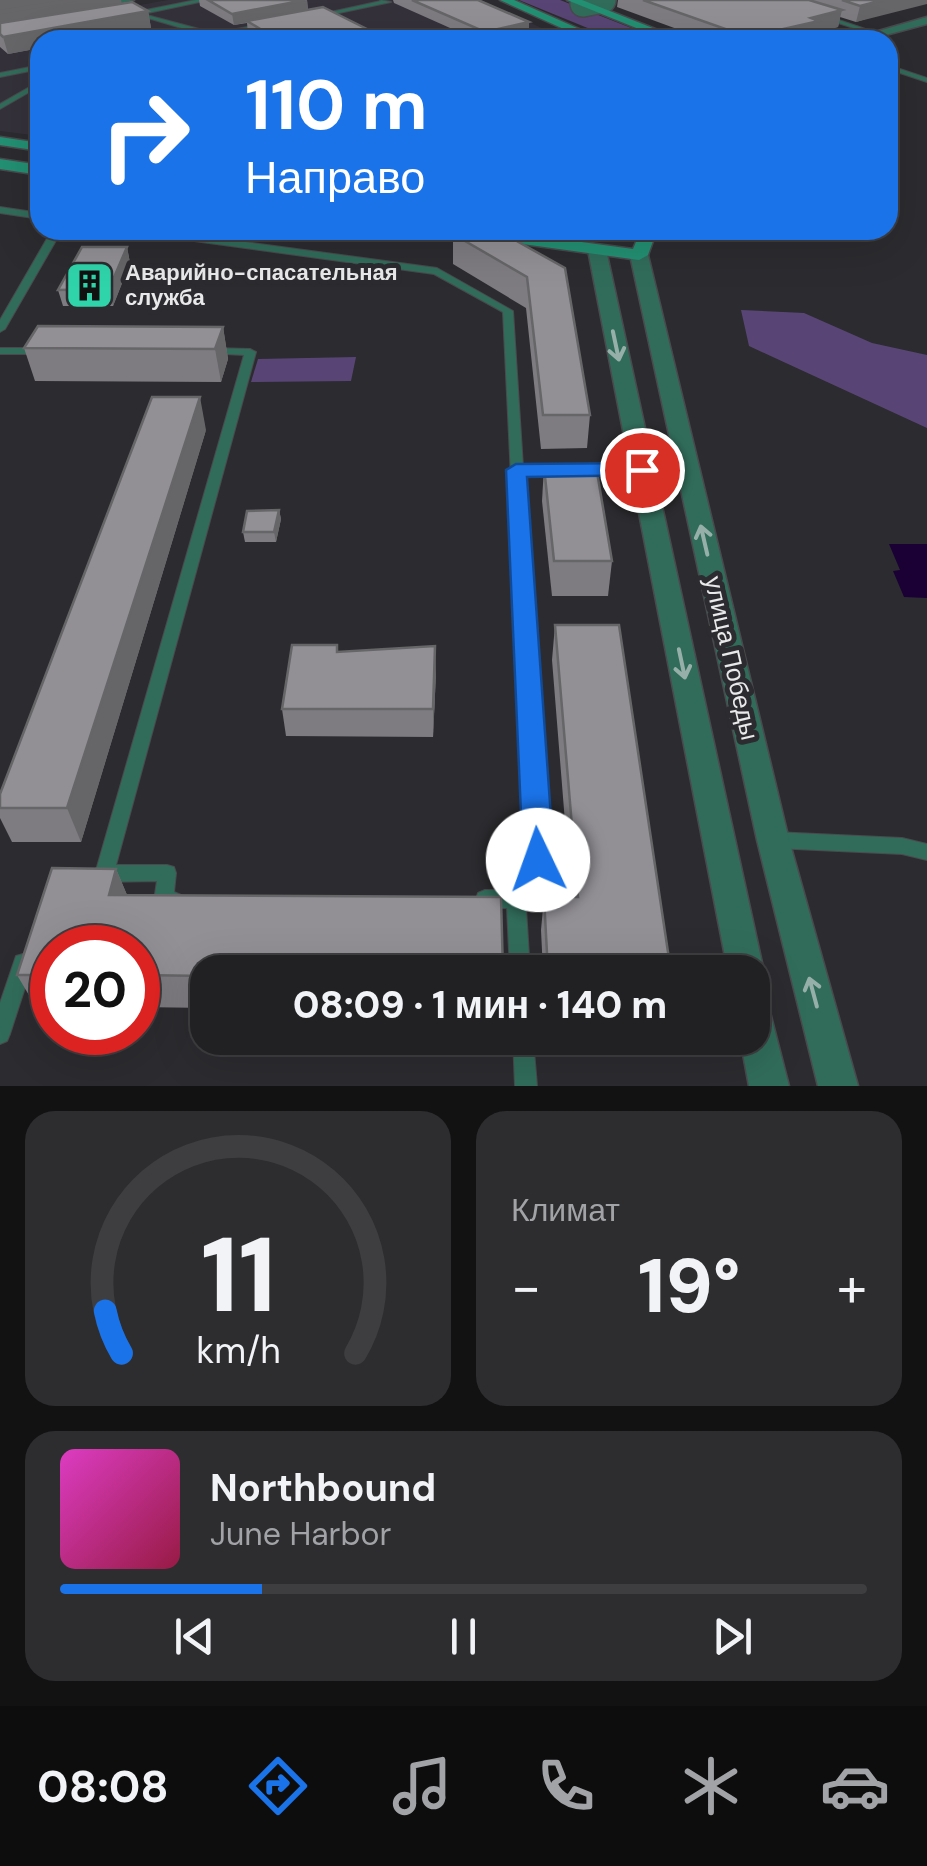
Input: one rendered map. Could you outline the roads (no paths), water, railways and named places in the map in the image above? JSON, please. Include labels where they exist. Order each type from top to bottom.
[{"type":"main road","points":[[505,0],[575,30]]},
{"type":"main road","points":[[577,2],[651,30]]},
{"type":"main road","points":[[0,141],[30,145]]},
{"type":"main road","points":[[0,164],[30,168]]},
{"type":"main road","points":[[600,240],[644,242]]},
{"type":"street","points":[[76,9],[129,0]]},
{"type":"street","points":[[577,2],[603,0]]},
{"type":"street","points":[[891,30],[927,20]]},
{"type":"street","name":"улица Победы","points":[[600,240],[642,470],[742,955]]},
{"type":"street","name":"улица Победы","points":[[644,242],[774,840],[838,1086]]},
{"type":"street","points":[[762,1055],[769,1086]]},
{"type":"lane","points":[[116,16],[206,0]]},
{"type":"lane","points":[[313,17],[388,2],[383,0]]},
{"type":"lane","points":[[808,12],[864,30]]},
{"type":"lane","points":[[135,13],[195,30]]},
{"type":"lane","points":[[238,30],[278,23]]},
{"type":"lane","points":[[2,72],[30,68]]},
{"type":"lane","points":[[898,70],[927,80]]},
{"type":"lane","points":[[0,108],[30,90]]},
{"type":"lane","points":[[0,210],[30,214]]},
{"type":"lane","points":[[0,329],[51,240]]},
{"type":"lane","points":[[209,240],[437,271],[508,311],[541,899],[476,899]]},
{"type":"lane","points":[[0,352],[57,352]]},
{"type":"lane","points":[[182,900],[163,901],[166,874],[96,874],[250,352],[191,352]]},
{"type":"lane","points":[[516,470],[642,470]]},
{"type":"lane","points":[[774,840],[923,845]]},
{"type":"lane","points":[[516,899],[519,955]]},
{"type":"lane","points":[[0,1034],[29,946]]},
{"type":"lane","points":[[524,1055],[526,1086]]},
{"type":"place","name":"Аварийно-спасательная служба","points":[[90,285]]}]
